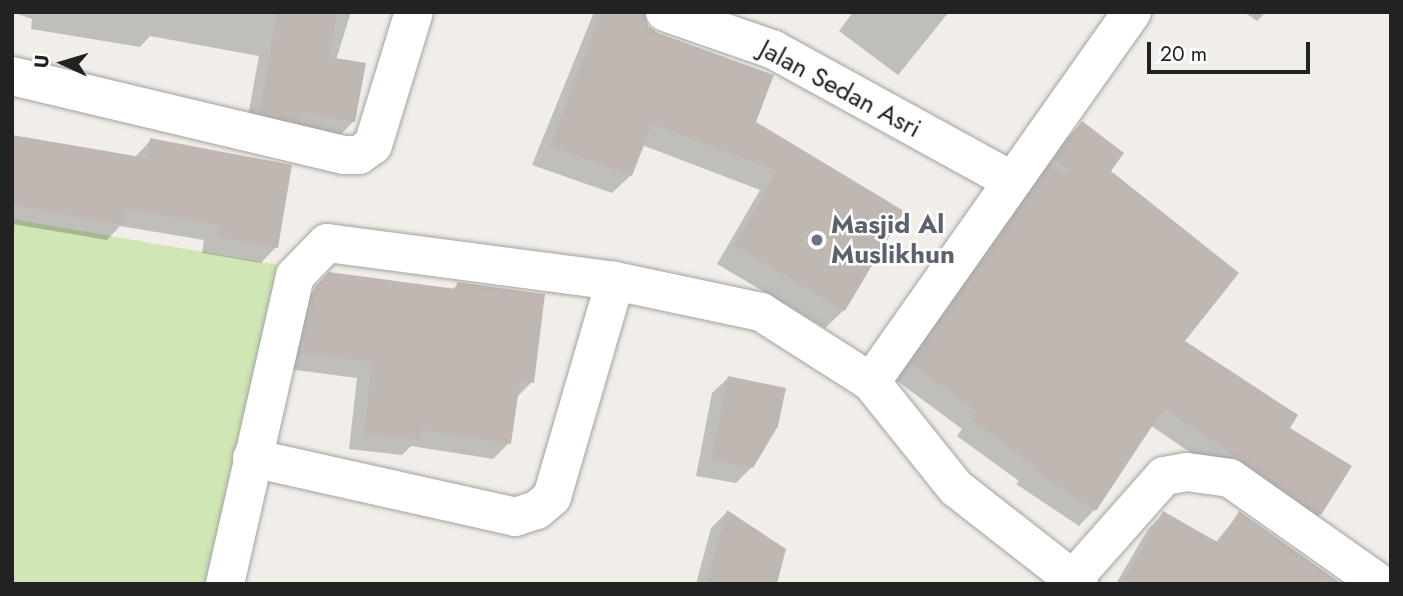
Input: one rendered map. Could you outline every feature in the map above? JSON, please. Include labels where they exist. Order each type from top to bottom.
[{"type":"street","points":[[12,76],[344,155],[359,155],[373,145],[414,12]]},
{"type":"street","name":"Jalan Sedan Asri","points":[[665,12],[774,50],[1010,180]]},
{"type":"street","points":[[871,382],[1010,180],[1132,12]]},
{"type":"street","points":[[225,584],[295,276],[327,243],[615,281],[761,312],[871,382],[956,488],[1076,581],[1164,476],[1187,472],[1230,478],[1380,584]]},
{"type":"street","points":[[253,458],[515,517],[537,510],[552,497],[615,281]]},
{"type":"green space","points":[[12,219],[279,265],[210,584],[12,584]]},
{"type":"building","points":[[277,12],[337,12],[329,57],[366,63],[355,122],[302,112],[300,122],[260,112]]},
{"type":"building","points":[[601,12],[644,12],[648,26],[658,33],[774,75],[756,122],[904,211],[845,311],[734,245],[777,171],[652,124],[632,176],[550,146]]},
{"type":"building","points":[[1082,121],[1124,153],[1111,171],[1239,273],[1185,341],[1298,415],[1290,428],[1352,466],[1321,515],[1164,408],[1096,511],[1031,468],[1033,465],[971,420],[977,412],[911,363],[1050,166],[1070,173],[1056,158]]},
{"type":"building","points":[[12,135],[147,158],[150,138],[292,165],[278,248],[216,237],[219,225],[127,209],[124,225],[12,205]]},
{"type":"building","points":[[329,272],[456,289],[457,282],[545,294],[534,383],[520,381],[511,444],[421,430],[420,440],[364,434],[372,362],[303,353],[315,287]]},
{"type":"building","points":[[728,376],[786,388],[778,426],[753,468],[711,460]]},
{"type":"building","points":[[727,510],[786,549],[777,584],[706,584]]},
{"type":"building","points":[[1163,511],[1219,543],[1239,511],[1342,584],[1121,584]]},
{"type":"place","name":"Masjid Al Muslikhun","points":[[817,240]]}]
